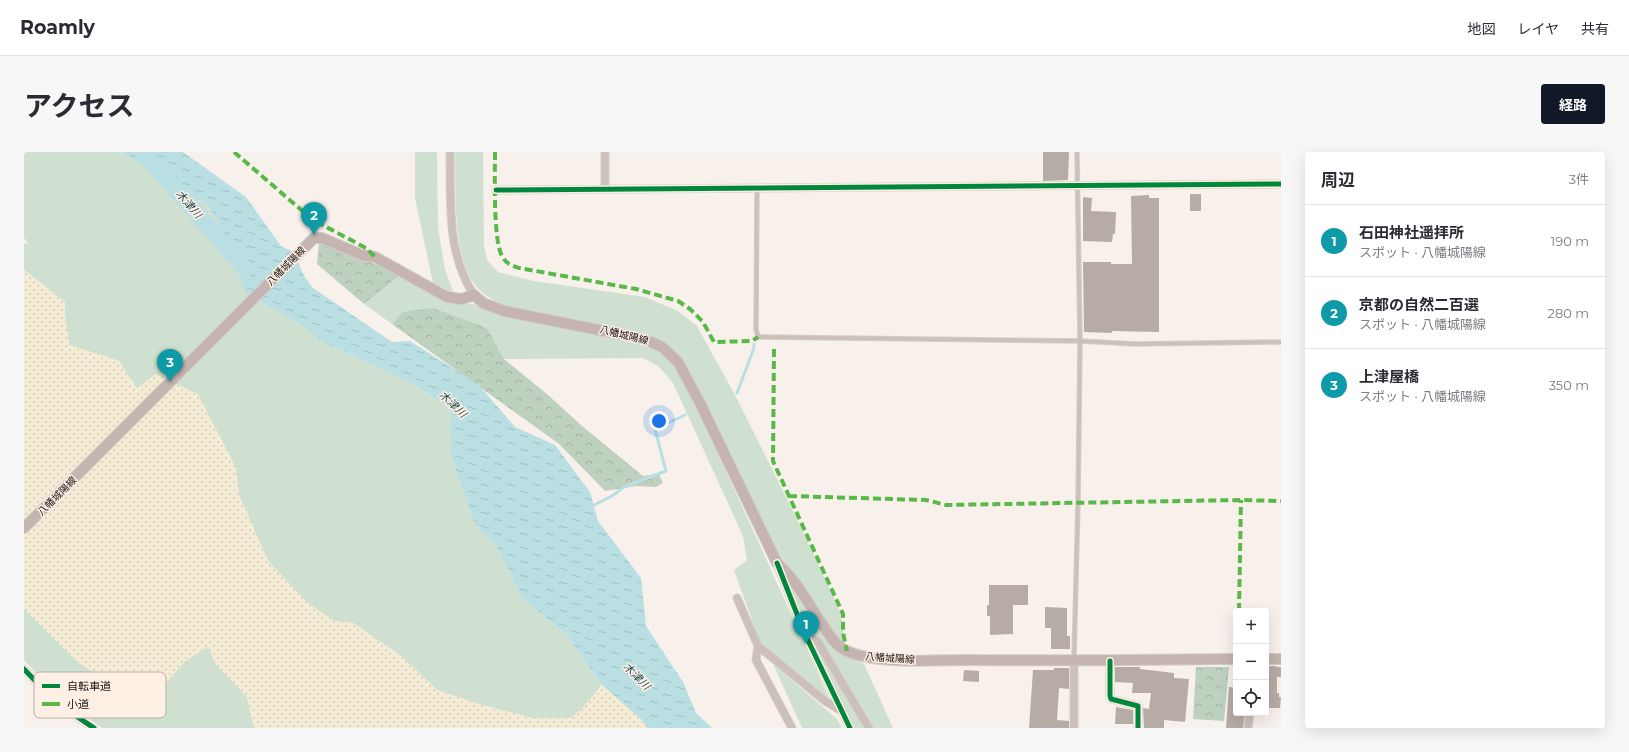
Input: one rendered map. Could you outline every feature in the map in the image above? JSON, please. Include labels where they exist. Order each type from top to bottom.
[{"type":"main road","name":"八幡城陽線","points":[[24,528],[314,238],[322,238],[362,255],[375,257],[447,297],[462,299],[474,295],[483,303],[504,311],[634,337],[649,341],[662,347],[678,362],[700,403],[777,563],[787,572],[830,636],[842,648],[856,656],[880,659],[1074,661],[1233,659]]},
{"type":"main road","points":[[1269,659],[1281,659]]},
{"type":"street","points":[[450,152],[452,221],[455,250],[460,269],[466,283],[474,295]]},
{"type":"street","points":[[605,152],[605,189]]},
{"type":"street","points":[[496,190],[1281,184]]},
{"type":"street","points":[[777,563],[804,632],[850,728]]},
{"type":"street","points":[[737,598],[758,646],[824,701],[843,712]]},
{"type":"street","points":[[804,632],[818,642],[869,728]]},
{"type":"street","points":[[758,646],[756,660],[792,728]]},
{"type":"street","points":[[1074,661],[1074,728]]},
{"type":"street","points":[[1110,661],[1111,699],[1138,706],[1138,728]]},
{"type":"street","points":[[24,669],[34,680]]},
{"type":"street","points":[[1248,728],[1250,716]]},
{"type":"street","points":[[78,718],[94,728]]},
{"type":"lane","points":[[1074,661],[1080,341],[1077,152]]},
{"type":"lane","points":[[757,188],[756,329],[758,337],[1080,341],[1136,344],[1281,342]]},
{"type":"green space","points":[[24,152],[121,152],[153,172],[176,192],[206,203],[219,224],[246,294],[300,324],[321,341],[413,384],[452,410],[451,456],[475,525],[497,547],[522,598],[566,634],[602,685],[582,709],[571,718],[532,718],[475,703],[437,690],[401,656],[353,623],[334,621],[307,603],[268,561],[239,495],[235,466],[137,389],[119,361],[69,345],[65,302],[24,270],[24,243],[29,245],[24,238]]},
{"type":"green space","points":[[415,152],[437,152],[438,228],[445,269],[453,291],[450,292],[440,289],[433,283],[415,198]]},
{"type":"green space","points":[[455,152],[483,152],[484,244],[487,260],[498,272],[534,281],[645,297],[678,311],[697,326],[735,395],[800,525],[841,614],[845,645],[825,623],[769,541],[704,403],[658,341],[503,305],[485,295],[476,286],[468,274],[459,241],[456,203]]},
{"type":"green space","points":[[319,243],[362,259],[375,260],[399,276],[364,304],[317,264]]},
{"type":"green space","points":[[399,276],[450,302],[473,304],[502,315],[640,342],[651,346],[671,362],[696,405],[831,702],[760,642],[734,570],[747,560],[743,536],[673,383],[658,366],[643,358],[504,359],[487,328],[402,312],[392,324],[364,304]]},
{"type":"green space","points":[[433,308],[487,328],[504,359],[643,476],[659,474],[663,483],[656,487],[636,486],[605,491],[559,444],[392,324],[402,312]]},
{"type":"green space","points":[[788,582],[829,641],[846,656],[864,664],[893,728],[854,728],[817,650]]},
{"type":"green space","points":[[24,609],[79,663],[99,672],[35,672],[24,660]]},
{"type":"green space","points":[[209,646],[214,662],[247,697],[254,728],[102,728],[89,718],[166,718],[166,682],[185,661]]},
{"type":"green space","points":[[773,664],[837,719],[842,728],[802,728]]},
{"type":"green space","points":[[1196,667],[1229,667],[1224,721],[1193,719]]},
{"type":"sand","points":[[24,270],[65,302],[69,345],[119,361],[137,389],[155,374],[198,394],[235,466],[239,495],[268,561],[308,603],[334,621],[353,623],[401,656],[437,690],[475,703],[532,718],[571,718],[582,709],[602,685],[643,721],[647,728],[254,728],[247,697],[214,662],[209,646],[185,661],[166,683],[166,672],[93,672],[79,663],[24,609]]},
{"type":"water","points":[[121,152],[183,152],[246,197],[281,246],[294,252],[304,276],[313,288],[392,342],[410,341],[479,385],[515,427],[555,445],[590,492],[598,521],[641,578],[646,626],[683,682],[696,713],[712,728],[647,728],[643,721],[602,685],[566,634],[522,598],[497,547],[475,525],[451,456],[451,409],[413,384],[321,341],[300,324],[246,294],[219,224],[206,203],[176,192],[153,172]]},
{"type":"building","points":[[1043,152],[1069,152],[1068,180],[1043,181]]},
{"type":"building","points":[[1190,194],[1201,194],[1201,211],[1190,211]]},
{"type":"building","points":[[1149,195],[1149,198],[1159,198],[1159,332],[1084,332],[1083,262],[1132,264],[1131,196]]},
{"type":"building","points":[[1083,197],[1092,198],[1091,211],[1116,212],[1115,234],[1113,234],[1112,242],[1083,241]]},
{"type":"building","points":[[989,585],[1028,585],[1028,605],[1013,605],[1013,634],[990,635],[990,616],[987,616],[987,605],[989,605]]},
{"type":"building","points":[[1045,607],[1067,608],[1067,636],[1070,636],[1070,649],[1051,649],[1051,628],[1045,628]]},
{"type":"building","points":[[1269,666],[1281,667],[1281,677],[1277,677],[1277,693],[1279,693],[1279,697],[1281,697],[1280,708],[1269,708]]},
{"type":"building","points":[[1115,667],[1140,667],[1140,669],[1174,673],[1174,678],[1189,679],[1185,722],[1164,720],[1164,728],[1144,728],[1143,708],[1149,709],[1151,693],[1132,693],[1133,683],[1115,682]]},
{"type":"building","points":[[1054,668],[1069,668],[1069,689],[1059,688],[1057,720],[1069,721],[1069,728],[1029,728],[1033,670],[1054,670]]},
{"type":"building","points":[[964,670],[979,671],[979,682],[963,681]]},
{"type":"building","points":[[1229,687],[1233,688],[1233,716],[1245,716],[1243,728],[1226,728]]},
{"type":"building","points":[[1116,707],[1133,710],[1133,724],[1115,724]]},
{"type":"waterway","name":"木津川","points":[[143,152],[245,269]]},
{"type":"waterway","points":[[737,393],[754,348],[754,344]]},
{"type":"waterway","points":[[594,505],[612,496],[624,487],[666,471],[655,429],[685,415]]},
{"type":"marked path","points":[[234,152],[313,220],[366,248],[375,257]]},
{"type":"marked path","points":[[495,152],[495,206],[497,236],[499,248],[507,263],[519,268],[636,289],[678,301],[690,309],[703,322],[714,342],[752,341],[758,337]]},
{"type":"marked path","points":[[774,349],[773,461],[843,614],[843,633],[847,651]]},
{"type":"marked path","points":[[789,496],[926,500],[946,505],[1241,500],[1281,501]]},
{"type":"marked path","points":[[1239,608],[1241,500]]},
{"type":"cycle path","points":[[496,190],[1281,184]]},
{"type":"cycle path","points":[[777,563],[804,632],[850,728]]},
{"type":"cycle path","points":[[1110,661],[1111,699],[1138,706],[1138,728]]},
{"type":"cycle path","points":[[24,669],[34,680]]},
{"type":"cycle path","points":[[79,718],[94,728]]},
{"type":"place","name":"京都の自然二百選","points":[[314,235]]},
{"type":"place","name":"上津屋橋","points":[[170,382]]},
{"type":"place","name":"石田神社遥拝所","points":[[806,644]]}]
